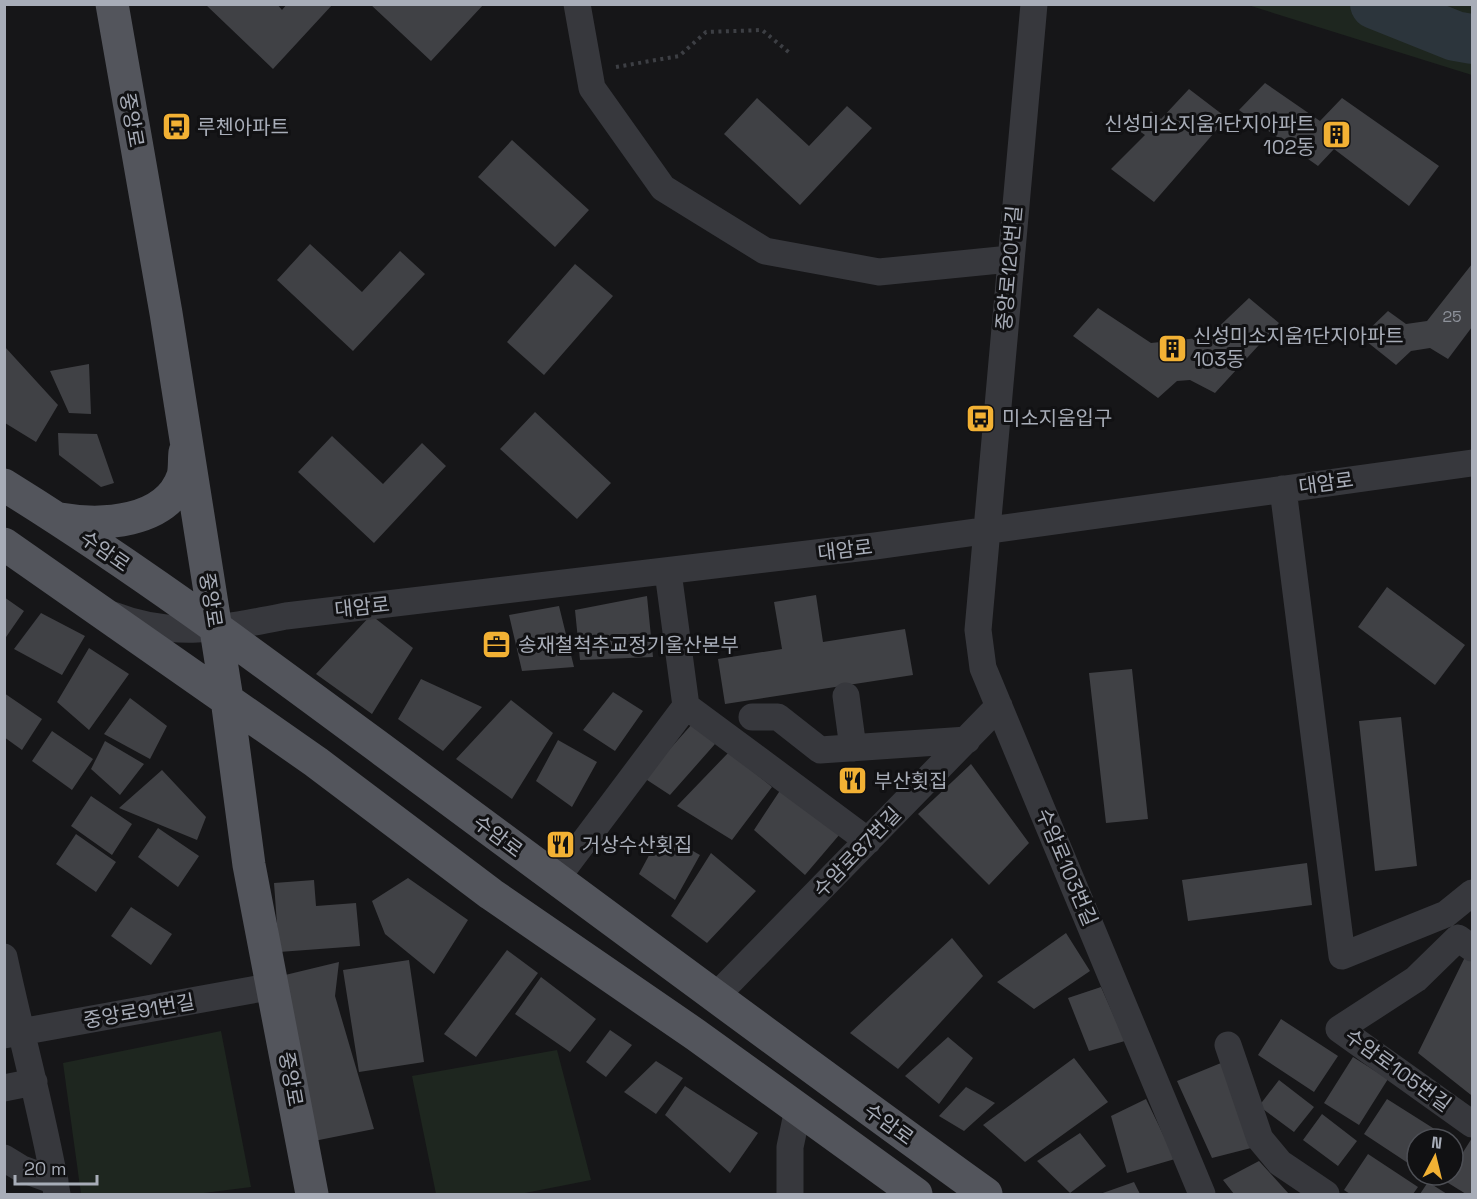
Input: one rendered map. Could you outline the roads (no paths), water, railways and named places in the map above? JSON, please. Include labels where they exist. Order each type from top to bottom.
[{"type":"main road","name":"중앙로","points":[[112,4],[186,441],[227,699],[249,865],[312,1194]]},
{"type":"main road","points":[[60,519],[84,523],[121,521],[159,506],[183,476],[186,441]]},
{"type":"main road","name":"수암로","points":[[4,485],[60,519],[216,630],[986,1194]]},
{"type":"main road","name":"수암로","points":[[4,544],[227,699],[556,941],[696,1035],[916,1194]]},
{"type":"main road","points":[[430,848],[418,823],[420,811],[430,802],[443,801],[456,804]]},
{"type":"street","points":[[577,4],[592,88],[663,188],[765,251],[879,272],[1010,259]]},
{"type":"street","name":"중앙로120번길","points":[[985,531],[1034,4]]},
{"type":"street","name":"대암로","points":[[101,610],[124,619],[156,626],[216,630],[286,616],[668,572],[985,531],[1473,463]]},
{"type":"street","points":[[1283,489],[1342,956],[1446,914],[1473,893]]},
{"type":"street","name":"수암로103번길","points":[[985,531],[978,630],[983,668],[1202,1194]]},
{"type":"street","points":[[556,879],[686,706],[668,572]]},
{"type":"street","points":[[846,696],[853,748]]},
{"type":"street","points":[[686,706],[868,841]]},
{"type":"street","name":"수암로87번길","points":[[715,997],[999,706]]},
{"type":"street","points":[[752,717],[778,717],[820,750],[967,740]]},
{"type":"street","name":"수암로105번길","points":[[1473,948],[1458,939],[1416,979],[1339,1029],[1473,1124]]},
{"type":"street","points":[[4,957],[12,1034],[34,1082],[56,1188]]},
{"type":"street","name":"중앙로91번길","points":[[12,1034],[274,986]]},
{"type":"street","points":[[1228,1045],[1260,1139],[1280,1163],[1326,1194]]},
{"type":"street","points":[[4,1088],[34,1082]]},
{"type":"street","points":[[790,1194],[790,1147],[798,1109]]},
{"type":"street","points":[[4,1158],[56,1188]]},
{"type":"waterway","points":[[1375,4],[1455,36],[1472,39]]},
{"type":"place","name":"루첸아파트","points":[[176,127]]},
{"type":"place","name":"신성미소지움1단지아파트 102동","points":[[1336,135]]},
{"type":"place","name":"신성미소지움1단지아파트 103동","points":[[1172,348]]},
{"type":"place","name":"미소지움입구","points":[[981,418]]},
{"type":"place","name":"송재철척추교정기울산본부","points":[[497,645]]},
{"type":"place","name":"부산횟집","points":[[853,781]]},
{"type":"place","name":"거상수산횟집","points":[[561,845]]}]
